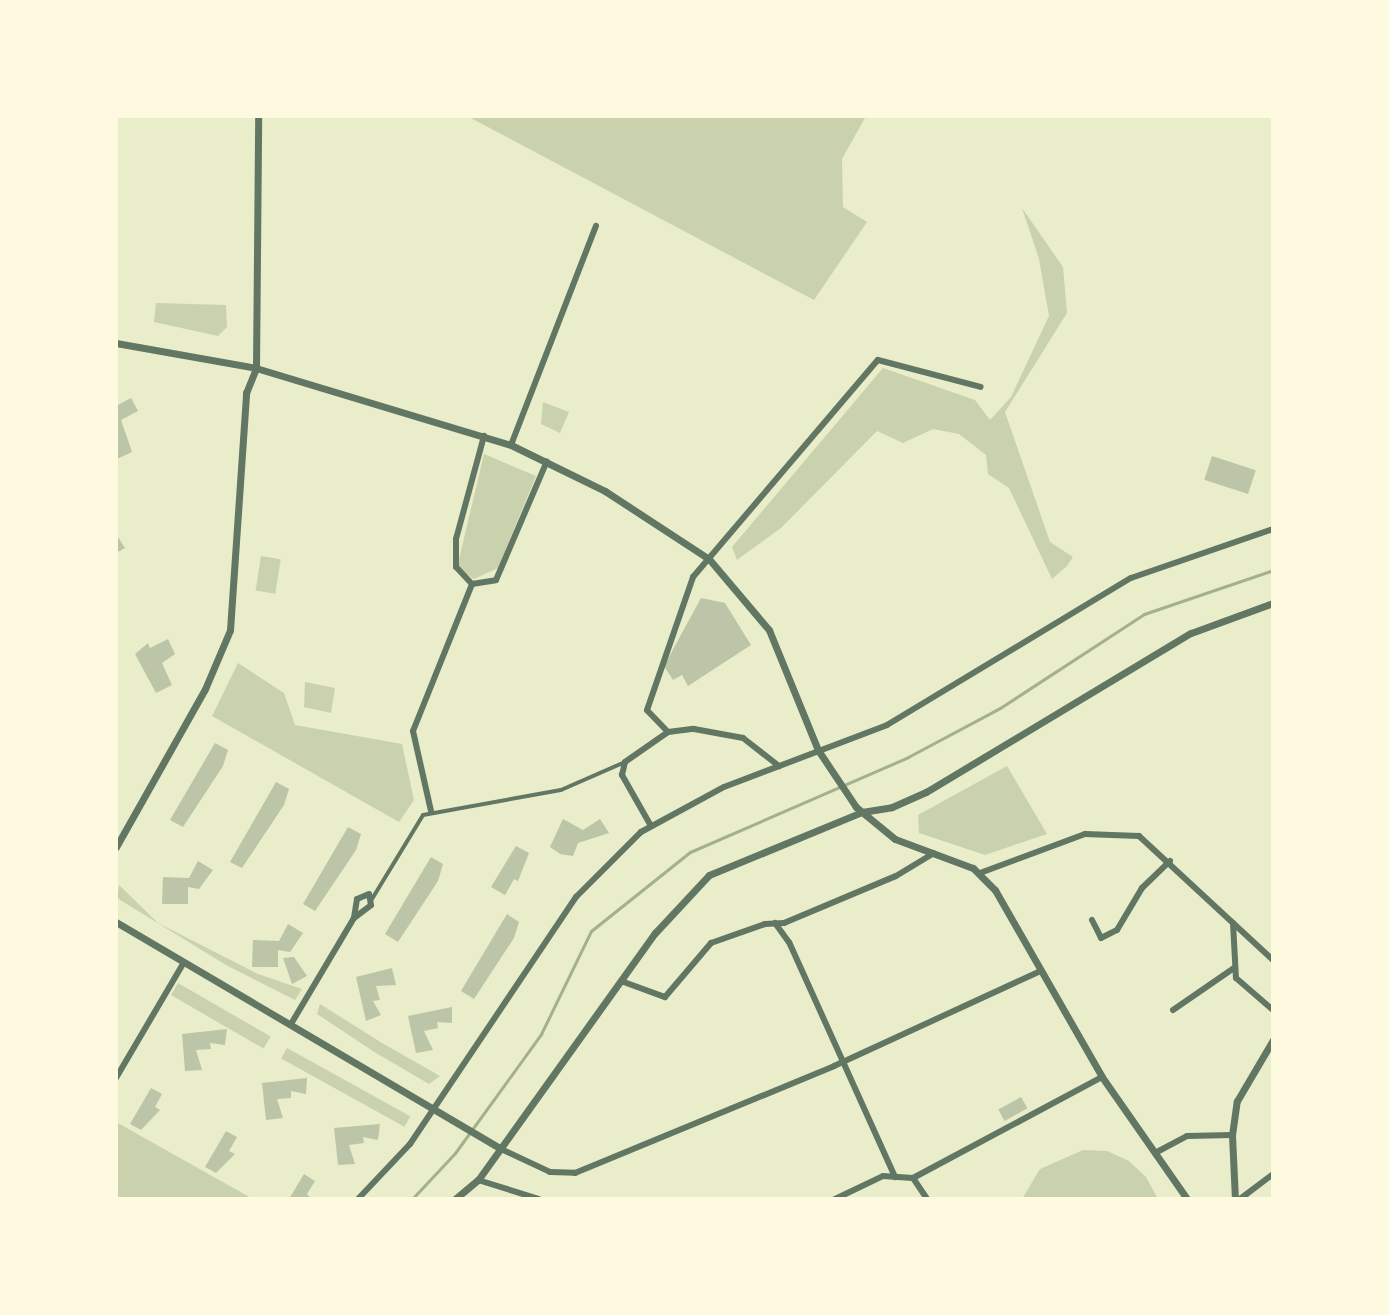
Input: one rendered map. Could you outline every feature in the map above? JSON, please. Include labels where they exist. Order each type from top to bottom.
[{"type":"street","points":[[116,847],[205,689],[230,630],[246,393],[256,368],[258,116]]},
{"type":"street","points":[[511,445],[596,226]]},
{"type":"street","points":[[116,343],[256,368],[511,445],[629,506],[709,559],[769,630],[818,750],[859,809],[895,839],[980,873],[995,890],[1102,1077],[1187,1199]]},
{"type":"street","points":[[668,732],[647,710],[693,577],[878,360],[981,387]]},
{"type":"street","points":[[472,584],[456,567],[456,539],[484,436]]},
{"type":"street","points":[[472,584],[496,580],[547,461]]},
{"type":"street","points":[[358,1199],[395,1163],[435,1109],[576,897],[619,849],[651,826],[724,787],[887,725],[1131,578],[1273,529]]},
{"type":"street","points":[[431,811],[413,731],[472,584]]},
{"type":"street","points":[[455,1199],[478,1180],[498,1146],[669,915],[709,875],[859,809],[892,807],[926,792],[1191,633],[1273,603]]},
{"type":"street","points":[[291,1024],[354,918],[372,899],[423,815],[431,811],[561,790],[625,762],[668,732],[694,729],[743,738],[779,766]]},
{"type":"street","points":[[625,762],[622,775],[651,826]]},
{"type":"street","points":[[980,873],[1099,832],[1139,836],[1170,861],[1273,960]]},
{"type":"street","points":[[621,981],[665,997],[711,943],[775,923],[896,876],[934,853]]},
{"type":"street","points":[[1092,920],[1101,938],[1117,930],[1142,888],[1170,861]]},
{"type":"street","points":[[354,918],[359,895],[365,892],[372,899]]},
{"type":"street","points":[[116,922],[444,1115],[550,1172],[575,1173],[844,1061],[1041,971]]},
{"type":"street","points":[[1233,922],[1234,968],[1241,985],[1273,1010]]},
{"type":"street","points":[[775,923],[789,942],[895,1177]]},
{"type":"street","points":[[116,1078],[184,962]]},
{"type":"street","points":[[1173,1010],[1234,968]]},
{"type":"street","points":[[1237,1199],[1232,1135],[1242,1087],[1273,1040]]},
{"type":"street","points":[[835,1199],[883,1176],[913,1178],[1102,1077]]},
{"type":"street","points":[[1155,1153],[1187,1136],[1232,1135]]},
{"type":"street","points":[[1237,1199],[1273,1174]]},
{"type":"street","points":[[913,1178],[927,1199]]},
{"type":"street","points":[[478,1180],[539,1199]]},
{"type":"green space","points":[[467,116],[866,116],[842,159],[843,207],[867,222],[814,300]]},
{"type":"green space","points":[[1022,208],[1063,267],[1067,313],[1005,412],[1050,542],[1073,557],[1067,566],[1052,579],[1009,488],[988,474],[986,455],[959,434],[933,429],[903,443],[877,431],[781,528],[737,560],[732,547],[883,368],[975,400],[990,420],[1011,397],[1049,316],[1039,259]]},
{"type":"green space","points":[[156,303],[226,305],[227,327],[218,336],[154,322]]},
{"type":"green space","points":[[543,402],[569,412],[560,433],[541,424]]},
{"type":"green space","points":[[484,454],[536,476],[498,568],[474,579],[457,568]]},
{"type":"green space","points":[[261,556],[281,559],[275,594],[256,591]]},
{"type":"green space","points":[[238,663],[284,693],[295,725],[402,744],[414,800],[399,822],[212,716]]},
{"type":"green space","points":[[305,682],[335,688],[331,713],[304,707]]},
{"type":"green space","points":[[1007,766],[1047,834],[985,855],[919,833],[918,815]]},
{"type":"green space","points":[[119,885],[158,923],[258,974],[302,989],[295,1000],[226,965],[117,898]]},
{"type":"green space","points":[[178,983],[271,1036],[264,1049],[171,995]]},
{"type":"green space","points":[[320,1004],[440,1076],[429,1084],[376,1053],[317,1014]]},
{"type":"green space","points":[[287,1048],[410,1116],[405,1127],[281,1058]]},
{"type":"green space","points":[[116,1122],[253,1199],[116,1199]]},
{"type":"green space","points":[[1083,1150],[1107,1151],[1129,1161],[1146,1177],[1158,1199],[1022,1199],[1040,1169]]},
{"type":"building","points":[[131,398],[138,411],[121,420],[132,452],[117,459],[116,406]]},
{"type":"building","points":[[1212,456],[1256,470],[1248,494],[1204,480]]},
{"type":"building","points":[[116,534],[125,548],[116,553]]},
{"type":"building","points":[[701,598],[725,603],[751,645],[688,686],[682,675],[673,680],[664,666]]},
{"type":"building","points":[[168,639],[175,654],[162,663],[172,685],[156,693],[135,654],[148,643],[150,648]]},
{"type":"building","points":[[215,743],[228,750],[223,766],[183,827],[170,820]]},
{"type":"building","points":[[276,782],[289,789],[284,805],[242,868],[230,862]]},
{"type":"building","points":[[563,819],[583,830],[600,819],[609,833],[578,843],[573,856],[560,854],[550,847]]},
{"type":"building","points":[[348,827],[361,834],[356,850],[315,911],[303,904]]},
{"type":"building","points":[[516,846],[529,853],[518,881],[514,879],[505,895],[491,887]]},
{"type":"building","points":[[431,857],[443,864],[438,881],[398,942],[385,934]]},
{"type":"building","points":[[198,861],[213,870],[199,889],[188,887],[188,904],[162,904],[163,877],[189,878]]},
{"type":"building","points":[[507,914],[519,922],[514,938],[474,999],[461,991]]},
{"type":"building","points":[[288,924],[303,933],[290,952],[278,950],[278,967],[252,967],[253,940],[279,941]]},
{"type":"building","points":[[294,957],[307,976],[292,984],[283,958]]},
{"type":"building","points":[[392,968],[396,985],[376,986],[380,1000],[373,1001],[381,1015],[366,1021],[356,977]]},
{"type":"building","points":[[452,1007],[452,1023],[437,1022],[438,1028],[424,1031],[433,1050],[416,1053],[408,1016]]},
{"type":"building","points":[[227,1029],[225,1045],[210,1043],[211,1049],[196,1050],[202,1070],[185,1071],[182,1034]]},
{"type":"building","points":[[307,1078],[306,1094],[291,1091],[291,1098],[277,1099],[283,1118],[266,1120],[262,1083]]},
{"type":"building","points":[[151,1088],[162,1094],[155,1107],[160,1110],[141,1130],[130,1124]]},
{"type":"building","points":[[1021,1097],[1027,1108],[1005,1121],[998,1110]]},
{"type":"building","points":[[380,1124],[378,1140],[363,1137],[364,1143],[349,1145],[355,1164],[338,1165],[334,1128]]},
{"type":"building","points":[[226,1131],[237,1137],[229,1151],[235,1154],[216,1173],[205,1167]]},
{"type":"building","points":[[304,1174],[315,1181],[307,1194],[311,1199],[289,1199]]},
{"type":"waterway","points":[[412,1199],[455,1153],[541,1034],[591,931],[690,852],[908,757],[1000,708],[1144,614],[1273,570]]}]
